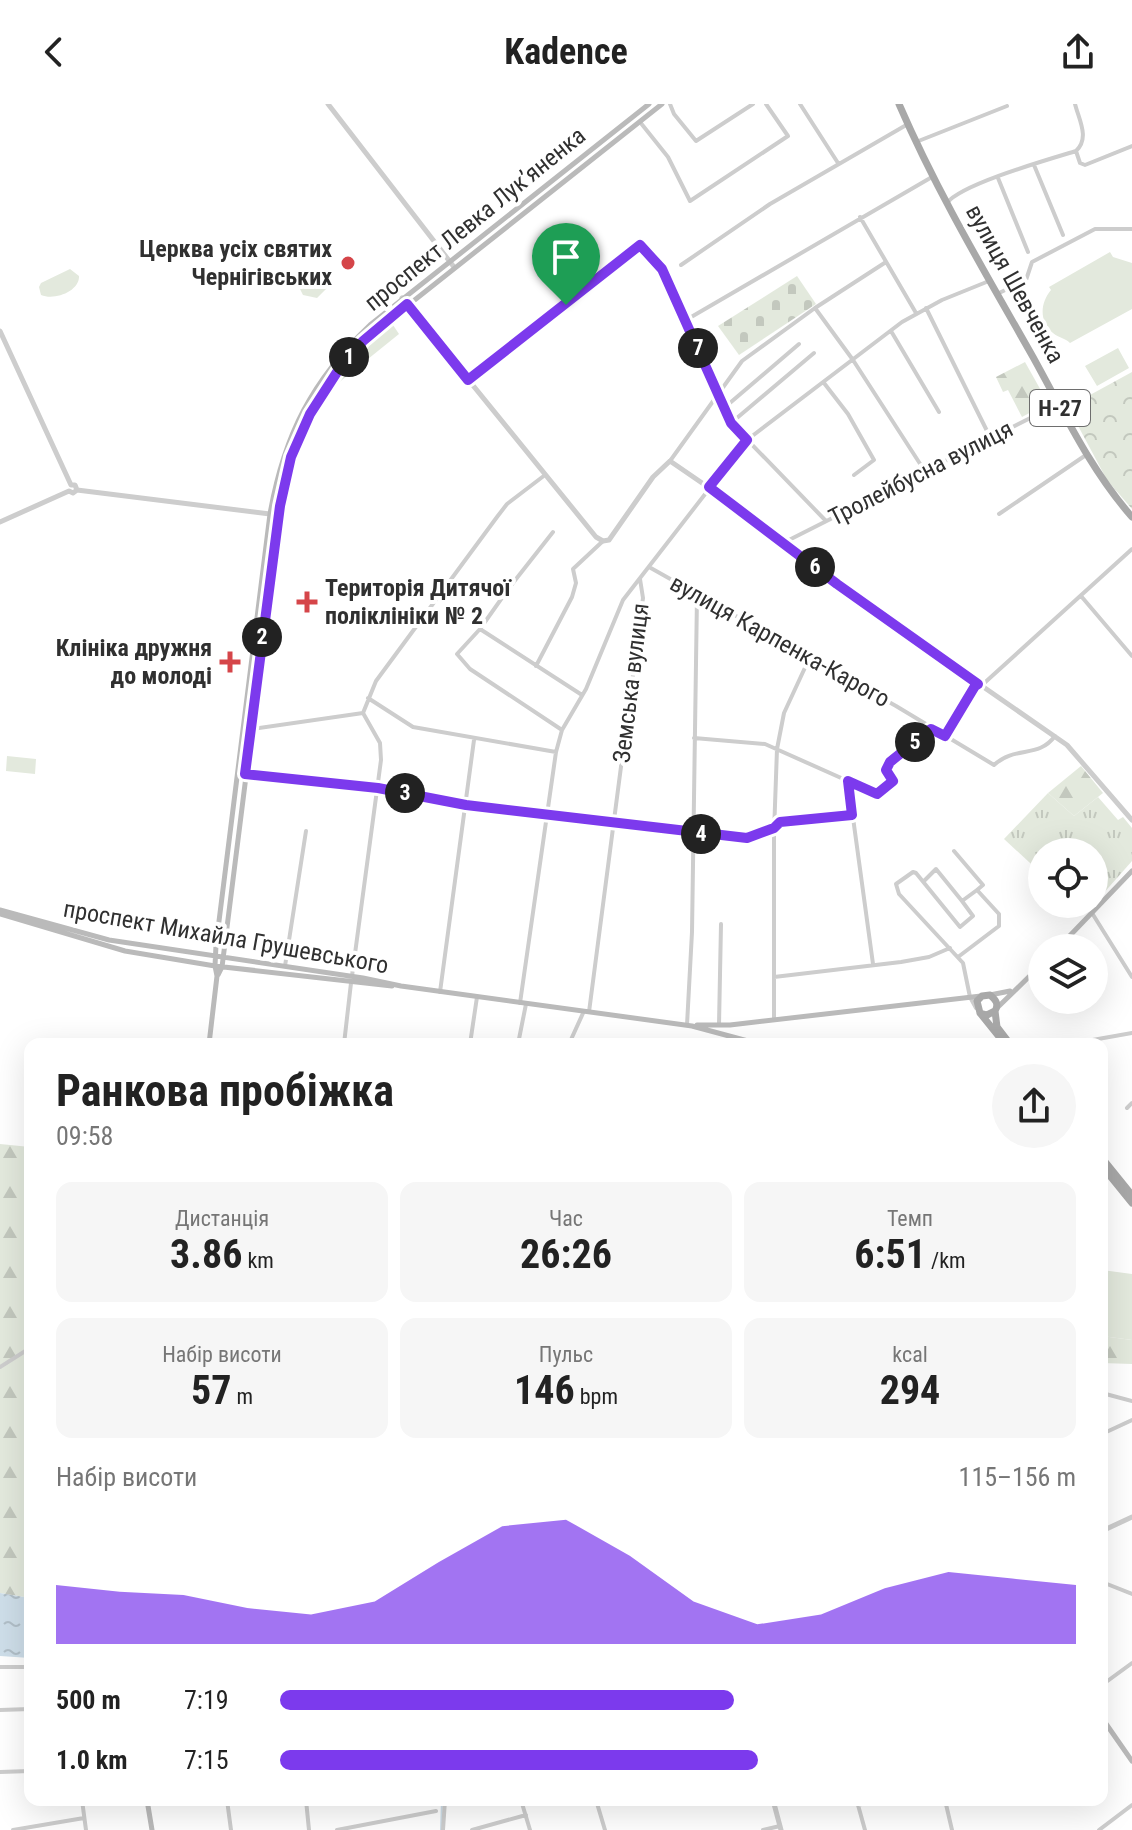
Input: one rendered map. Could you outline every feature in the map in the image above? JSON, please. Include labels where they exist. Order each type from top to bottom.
[{"type":"main road","name":"проспект Левка Лукʼяненка","points":[[219,957],[278,515],[291,457],[320,396],[353,352],[452,265],[651,106],[662,104]]},
{"type":"main road","name":"вулиця Шевченка","points":[[899,104],[947,203],[1086,455],[1100,478],[1132,517]]},
{"type":"main road","name":"проспект Левка Лукʼяненка","points":[[210,1038],[270,514],[283,457],[312,394],[349,345],[402,298],[452,265],[640,121],[651,106]]},
{"type":"main road","points":[[1108,896],[1132,871]]},
{"type":"main road","name":"проспект Михайла Грушевського","points":[[0,912],[109,940],[285,966],[352,980]]},
{"type":"main road","name":"проспект Михайла Грушевського","points":[[0,912],[95,944],[218,966],[401,986],[690,1026],[736,1038]]},
{"type":"main road","points":[[1072,934],[1087,918]]},
{"type":"main road","points":[[978,1011],[987,1015],[996,1009],[1028,977]]},
{"type":"main road","points":[[690,1026],[730,1025],[986,996],[1015,989]]},
{"type":"main road","points":[[986,996],[996,1000],[997,1027],[1004,1038]]},
{"type":"main road","points":[[986,996],[977,1001],[978,1011],[1003,1038]]},
{"type":"main road","points":[[729,1036],[727,1030],[730,1025]]},
{"type":"main road","points":[[1108,1165],[1132,1195]]},
{"type":"main road","points":[[1108,1173],[1132,1203]]},
{"type":"main road","points":[[1108,1727],[1132,1761]]},
{"type":"main road","points":[[148,1806],[152,1830]]},
{"type":"street","points":[[328,104],[452,265]]},
{"type":"street","points":[[670,104],[674,114],[696,141],[753,104]]},
{"type":"street","points":[[640,121],[668,157],[690,201],[788,136],[766,104]]},
{"type":"street","points":[[800,104],[838,163]]},
{"type":"street","points":[[947,203],[952,196],[1076,151],[1082,146],[1084,137],[1075,104]]},
{"type":"street","points":[[916,142],[1008,105]]},
{"type":"street","points":[[681,265],[770,204],[908,124]]},
{"type":"street","points":[[1076,151],[1080,163],[1085,165],[1132,146]]},
{"type":"street","points":[[1034,165],[1063,235]]},
{"type":"street","points":[[686,320],[933,176]]},
{"type":"street","points":[[998,178],[1028,252]]},
{"type":"street","points":[[860,217],[916,313]]},
{"type":"street","points":[[997,294],[1026,280],[1032,262],[1095,229],[1132,229]]},
{"type":"street","points":[[468,380],[640,245],[662,269],[731,423],[826,521]]},
{"type":"street","points":[[536,666],[572,597],[576,583],[573,569],[613,535],[653,477],[670,461],[742,361],[886,262]]},
{"type":"street","name":"Земська вулиця","points":[[572,1038],[587,1012],[643,598],[640,579],[747,440],[916,313],[990,281]]},
{"type":"street","points":[[402,298],[596,537],[603,541]]},
{"type":"street","points":[[815,308],[853,360],[926,473]]},
{"type":"street","points":[[926,308],[991,439]]},
{"type":"street","points":[[0,331],[73,493],[77,490],[278,515]]},
{"type":"street","points":[[891,331],[939,412]]},
{"type":"street","points":[[724,408],[799,344]]},
{"type":"street","points":[[731,423],[814,353]]},
{"type":"street","points":[[824,383],[848,414],[874,460],[854,475]]},
{"type":"street","name":"Тролейбусна вулиця","points":[[784,543],[1058,404]]},
{"type":"street","points":[[999,514],[1086,455]]},
{"type":"street","points":[[670,461],[1067,745],[1132,820]]},
{"type":"street","points":[[345,1038],[378,788],[380,743],[363,713],[368,698],[383,672],[507,504],[545,475]]},
{"type":"street","points":[[0,522],[70,488]]},
{"type":"street","points":[[553,532],[480,629],[457,654],[470,669],[562,730]]},
{"type":"street","points":[[945,736],[975,686],[980,685],[1132,549]]},
{"type":"street","name":"вулиця Карпенка-Карого","points":[[649,567],[994,765],[1004,756],[1045,748],[1055,736]]},
{"type":"street","points":[[519,1038],[556,752],[562,730],[582,695],[623,600],[640,579]]},
{"type":"street","points":[[690,1026],[697,595]]},
{"type":"street","points":[[1081,596],[1132,656]]},
{"type":"street","points":[[480,629],[582,695]]},
{"type":"street","points":[[774,1019],[777,749],[784,713],[810,659]]},
{"type":"street","points":[[368,698],[413,727],[556,752]]},
{"type":"street","points":[[251,729],[363,713]]},
{"type":"street","points":[[694,738],[765,744],[877,794],[893,781],[886,770],[890,762],[931,729]]},
{"type":"street","points":[[440,992],[474,740]]},
{"type":"street","points":[[245,774],[378,788],[466,805],[747,838],[774,828],[780,822],[852,815]]},
{"type":"street","points":[[848,781],[873,964]]},
{"type":"street","points":[[285,966],[306,831]]},
{"type":"street","points":[[954,851],[983,885],[962,901]]},
{"type":"street","points":[[925,880],[936,869],[973,916],[960,927],[925,880],[913,872],[903,879],[899,887],[903,896],[958,957],[964,967],[970,997],[978,1011]]},
{"type":"street","points":[[958,957],[999,926],[999,914],[977,890]]},
{"type":"street","points":[[1095,918],[1132,977]]},
{"type":"street","points":[[719,1025],[721,924]]},
{"type":"street","points":[[774,977],[929,957],[950,948]]},
{"type":"street","points":[[471,1038],[477,997]]},
{"type":"street","points":[[1104,1038],[1132,1033]]},
{"type":"street","points":[[1127,1108],[1132,1103]]},
{"type":"street","points":[[0,1367],[24,1352]]},
{"type":"street","points":[[1108,1395],[1132,1401]]},
{"type":"street","points":[[1108,1431],[1132,1420]]},
{"type":"street","points":[[1108,1528],[1132,1517]]},
{"type":"street","points":[[1108,1584],[1132,1594]]},
{"type":"street","points":[[1108,1681],[1132,1663]]},
{"type":"street","points":[[0,1667],[24,1667]]},
{"type":"street","points":[[0,1710],[24,1709]]},
{"type":"street","points":[[0,1772],[24,1771]]},
{"type":"street","points":[[1099,1830],[1132,1805]]},
{"type":"street","points":[[83,1806],[86,1830]]},
{"type":"street","points":[[228,1806],[231,1830]]},
{"type":"street","points":[[307,1806],[309,1830]]},
{"type":"street","points":[[443,1830],[445,1806]]},
{"type":"street","points":[[523,1806],[530,1830]]},
{"type":"street","points":[[598,1806],[605,1830]]},
{"type":"street","points":[[763,1830],[781,1828],[775,1806]]},
{"type":"street","points":[[858,1806],[865,1830]]},
{"type":"street","points":[[946,1806],[952,1830]]},
{"type":"street","points":[[337,1830],[436,1811]]},
{"type":"street","points":[[472,1830],[526,1815]]},
{"type":"street","points":[[13,1830],[84,1818]]},
{"type":"green space","points":[[1110,252],[1113,257],[1132,263],[1132,309],[1070,343],[1048,329],[1043,318],[1043,306],[1051,290],[1049,287]]},
{"type":"green space","points":[[70,269],[79,276],[71,290],[53,297],[41,295],[41,283]]},
{"type":"green space","points":[[321,270],[332,283],[317,298],[303,295],[301,285]]},
{"type":"green space","points":[[797,276],[816,304],[739,355],[718,326]]},
{"type":"green space","points":[[391,322],[399,334],[337,384],[333,382],[361,347]]},
{"type":"green space","points":[[1118,348],[1129,368],[1097,386],[1085,366]]},
{"type":"green space","points":[[1025,362],[1048,403],[1022,417],[1008,390],[1003,392],[996,377]]},
{"type":"green space","points":[[1132,372],[1132,509],[1107,480],[1068,407]]},
{"type":"green space","points":[[7,756],[36,759],[35,774],[6,771]]},
{"type":"green space","points":[[1081,766],[1103,793],[1074,816],[1048,793]]},
{"type":"green space","points":[[1048,793],[1074,816],[1098,797],[1118,820],[1123,817],[1132,828],[1132,861],[1108,888],[1108,838],[1028,838],[1028,861],[1004,839]]},
{"type":"green space","points":[[0,1144],[24,1146],[24,1597],[0,1593]]},
{"type":"green space","points":[[1108,1271],[1132,1274],[1132,1340],[1108,1337]]},
{"type":"green space","points":[[1108,1337],[1132,1340],[1132,1364],[1108,1363]]},
{"type":"water","points":[[0,1593],[24,1597],[24,1658],[0,1656]]},
{"type":"waterway","points":[[441,1830],[442,1806]]},
{"type":"place","name":"Церква усіх святих Чернігівських","points":[[348,263]]},
{"type":"place","name":"Територія Дитячої поліклініки № 2","points":[[307,602]]},
{"type":"place","name":"Клініка дружня до молоді","points":[[230,662]]},
{"type":"route","points":[[640,245],[662,269],[731,423],[747,440],[709,487],[837,584],[978,684],[945,736],[931,729],[890,762],[886,770],[893,781],[877,794],[848,781],[852,815],[780,822],[774,828],[747,838],[719,837],[466,805],[378,788],[245,774],[285,480],[303,427],[329,382],[363,341],[407,304],[468,380],[566,305],[640,245]]}]
